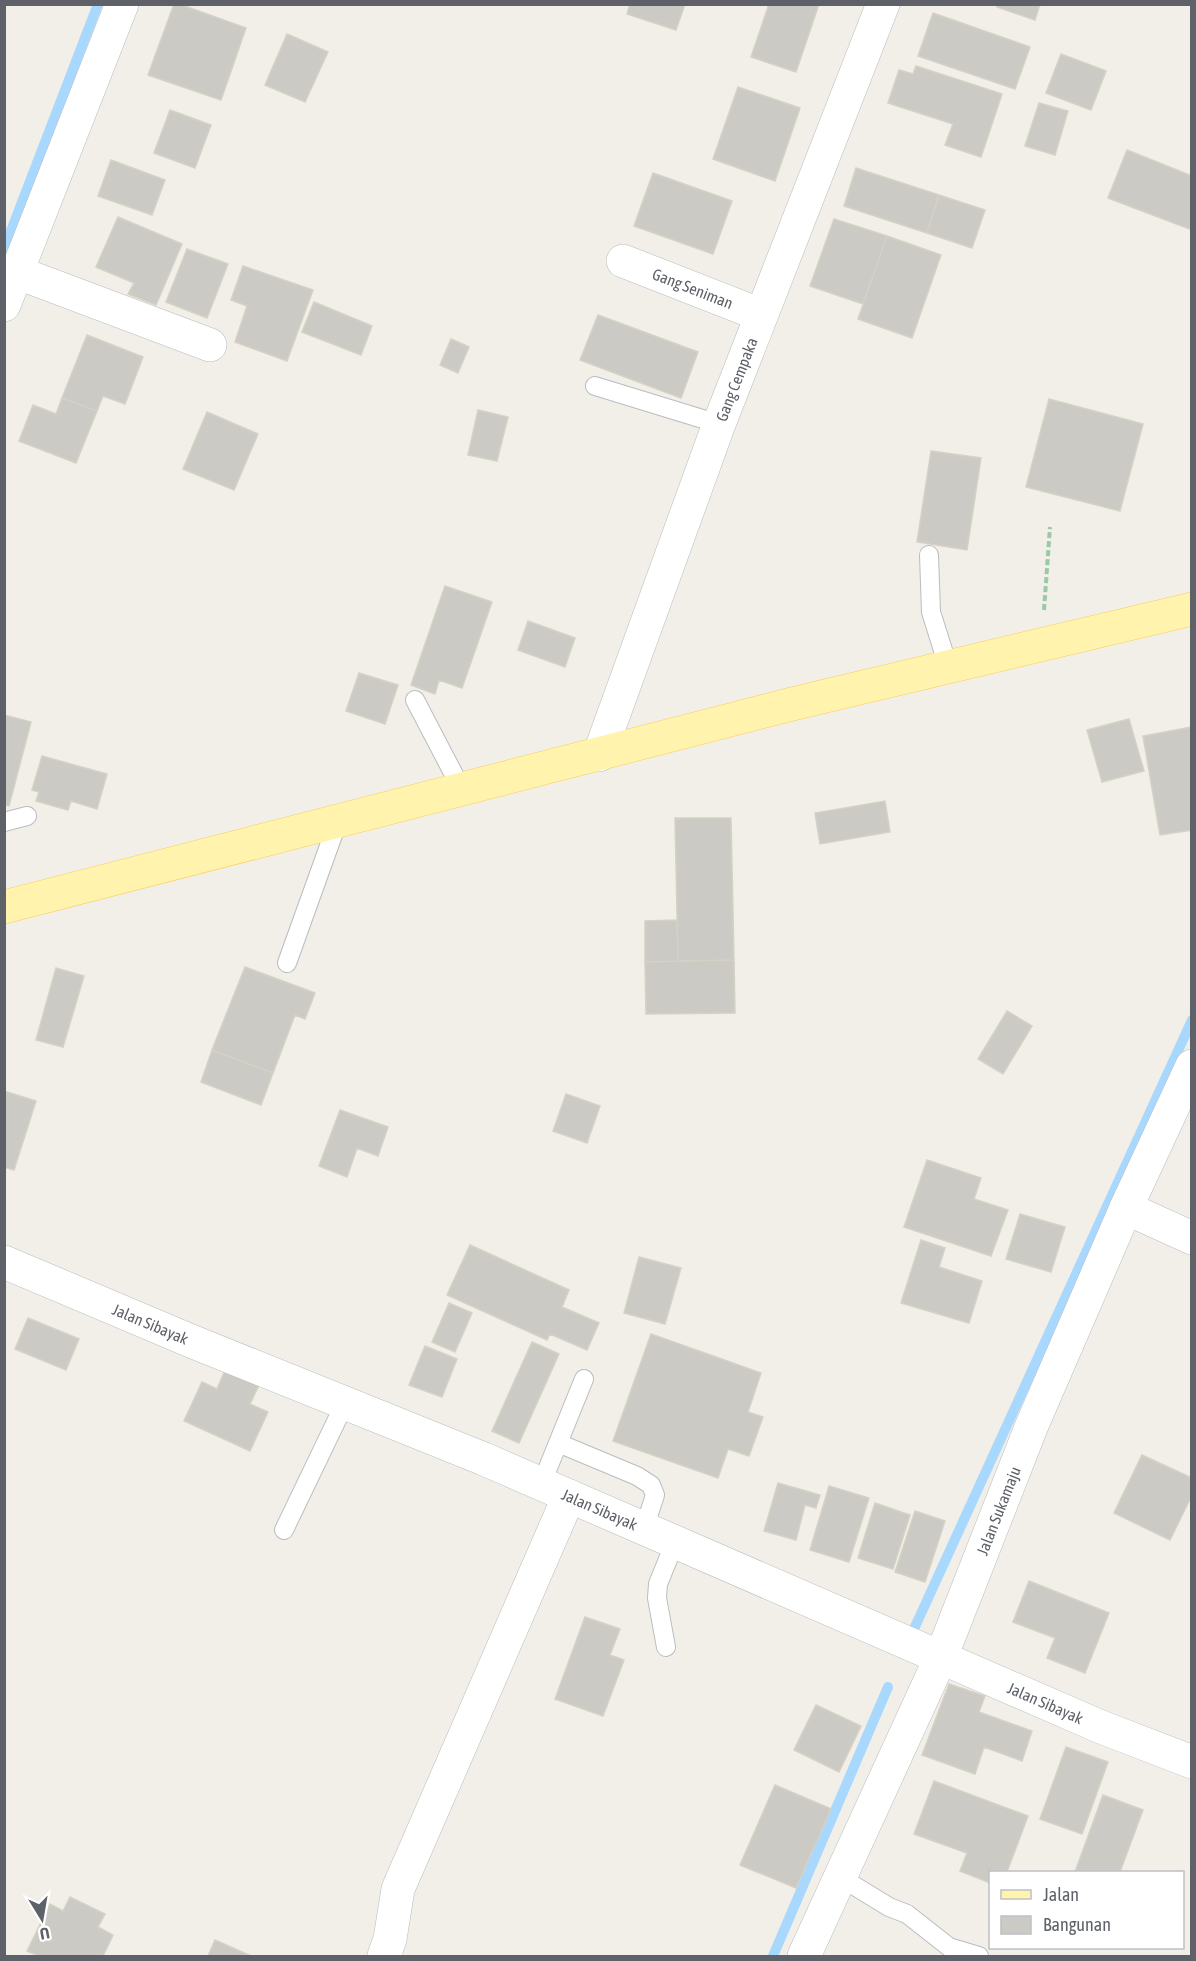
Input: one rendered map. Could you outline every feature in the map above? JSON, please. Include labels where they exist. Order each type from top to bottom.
[{"type":"main road","points":[[4,907],[948,666],[1191,609]]},
{"type":"street","points":[[4,305],[122,4]]},
{"type":"street","name":"Gang Cempaka","points":[[599,755],[719,424],[883,4]]},
{"type":"street","name":"Gang Seniman","points":[[623,261],[761,315]]},
{"type":"street","points":[[16,272],[210,345]]},
{"type":"street","name":"Jalan Sukamaju","points":[[804,1956],[941,1657],[1032,1425],[1126,1208],[1191,1066]]},
{"type":"street","points":[[1126,1208],[1191,1238]]},
{"type":"street","name":"Jalan Sibayak","points":[[4,1262],[190,1341],[555,1490],[1101,1727],[1191,1762]]},
{"type":"street","points":[[384,1956],[390,1939],[398,1889],[555,1490]]},
{"type":"lane","points":[[595,386],[719,424]]},
{"type":"lane","points":[[929,555],[931,612],[948,666]]},
{"type":"lane","points":[[415,700],[462,790]]},
{"type":"lane","points":[[4,822],[27,816]]},
{"type":"lane","points":[[287,963],[338,821]]},
{"type":"lane","points":[[555,1490],[558,1443],[584,1379]]},
{"type":"lane","points":[[284,1530],[345,1403]]},
{"type":"lane","points":[[558,1443],[637,1476],[651,1485],[655,1495],[645,1529]]},
{"type":"lane","points":[[666,1647],[657,1598],[658,1584],[675,1542]]},
{"type":"lane","points":[[840,1877],[889,1907],[907,1914],[949,1947],[979,1956]]},
{"type":"path","points":[[1041,646],[1050,526]]},
{"type":"building","points":[[174,4],[246,28],[221,100],[148,75]]},
{"type":"building","points":[[630,4],[685,4],[676,30],[627,14]]},
{"type":"building","points":[[769,4],[819,4],[796,72],[751,57]]},
{"type":"building","points":[[998,4],[1040,4],[1035,20],[997,7]]},
{"type":"building","points":[[933,13],[1030,47],[1015,89],[918,56]]},
{"type":"building","points":[[287,34],[328,52],[305,102],[265,85]]},
{"type":"building","points":[[1061,54],[1106,71],[1091,110],[1046,93]]},
{"type":"building","points":[[916,66],[1002,94],[981,157],[945,145],[953,124],[888,103],[899,70],[913,74]]},
{"type":"building","points":[[738,87],[800,108],[775,181],[713,159]]},
{"type":"building","points":[[1039,103],[1068,111],[1055,155],[1025,146]]},
{"type":"building","points":[[170,110],[211,125],[195,168],[154,153]]},
{"type":"building","points":[[1127,150],[1192,176],[1192,230],[1108,198]]},
{"type":"building","points":[[111,160],[165,180],[152,215],[98,196]]},
{"type":"building","points":[[856,168],[939,195],[927,233],[844,206]]},
{"type":"building","points":[[653,173],[732,201],[713,254],[634,226]]},
{"type":"building","points":[[939,195],[985,210],[972,248],[927,233]]},
{"type":"building","points":[[118,217],[182,244],[156,305],[128,294],[134,283],[96,267]]},
{"type":"building","points":[[834,219],[887,236],[863,304],[810,286]]},
{"type":"building","points":[[887,236],[941,255],[912,338],[858,319]]},
{"type":"building","points":[[187,249],[228,264],[207,318],[166,302]]},
{"type":"building","points":[[243,266],[313,290],[287,361],[235,342],[247,306],[231,300]]},
{"type":"building","points":[[314,302],[372,326],[361,355],[302,332]]},
{"type":"building","points":[[598,315],[698,352],[681,398],[580,360]]},
{"type":"building","points":[[87,335],[143,357],[125,404],[103,396],[97,411],[62,398]]},
{"type":"building","points":[[451,339],[469,347],[458,373],[440,365]]},
{"type":"building","points":[[62,398],[97,411],[76,463],[19,441],[33,405],[56,414]]},
{"type":"building","points":[[1049,399],[1143,424],[1120,511],[1026,487]]},
{"type":"building","points":[[478,410],[508,417],[497,461],[468,455]]},
{"type":"building","points":[[207,412],[258,434],[234,490],[183,469]]},
{"type":"building","points":[[931,451],[981,458],[967,550],[917,542]]},
{"type":"building","points":[[445,586],[492,602],[462,688],[439,680],[435,694],[411,685]]},
{"type":"building","points":[[528,621],[575,638],[565,667],[518,650]]},
{"type":"building","points":[[359,673],[398,685],[385,724],[346,711]]},
{"type":"building","points":[[4,715],[31,722],[9,806],[4,805]]},
{"type":"building","points":[[1129,719],[1144,771],[1102,782],[1087,730]]},
{"type":"building","points":[[1192,727],[1192,830],[1160,835],[1143,736]]},
{"type":"building","points":[[42,756],[107,774],[97,809],[71,801],[68,810],[36,801],[39,792],[32,790]]},
{"type":"building","points":[[885,801],[890,832],[820,844],[815,813]]},
{"type":"building","points":[[675,818],[731,818],[734,960],[678,961]]},
{"type":"building","points":[[677,920],[678,961],[645,962],[645,921]]},
{"type":"building","points":[[734,960],[735,1013],[646,1014],[645,962]]},
{"type":"building","points":[[245,967],[315,993],[305,1019],[295,1015],[273,1073],[212,1050]]},
{"type":"building","points":[[56,968],[84,976],[63,1047],[36,1040]]},
{"type":"building","points":[[1007,1011],[1032,1026],[1003,1074],[978,1059]]},
{"type":"building","points":[[212,1050],[273,1073],[261,1105],[201,1082]]},
{"type":"building","points":[[4,1091],[36,1101],[14,1170],[4,1167]]},
{"type":"building","points":[[566,1094],[600,1106],[587,1143],[553,1131]]},
{"type":"building","points":[[340,1110],[388,1127],[378,1156],[357,1148],[347,1177],[319,1166]]},
{"type":"building","points":[[927,1160],[981,1178],[974,1199],[1008,1210],[991,1256],[904,1227]]},
{"type":"building","points":[[1020,1214],[1065,1227],[1051,1272],[1006,1259]]},
{"type":"building","points":[[921,1240],[945,1248],[939,1267],[982,1281],[969,1323],[901,1303]]},
{"type":"building","points":[[470,1245],[569,1290],[562,1307],[599,1323],[587,1350],[550,1334],[547,1340],[447,1295]]},
{"type":"building","points":[[639,1257],[681,1268],[665,1324],[624,1313]]},
{"type":"building","points":[[449,1303],[472,1313],[455,1352],[432,1342]]},
{"type":"building","points":[[28,1318],[79,1339],[66,1370],[15,1349]]},
{"type":"building","points":[[651,1334],[761,1373],[748,1412],[763,1417],[749,1456],[728,1449],[718,1478],[613,1441]]},
{"type":"building","points":[[532,1342],[559,1354],[519,1443],[492,1431]]},
{"type":"building","points":[[425,1346],[457,1359],[442,1397],[409,1385]]},
{"type":"building","points":[[226,1368],[260,1383],[250,1404],[268,1412],[250,1451],[184,1421],[202,1382],[217,1389]]},
{"type":"building","points":[[1142,1455],[1192,1478],[1192,1495],[1170,1540],[1114,1513]]},
{"type":"building","points":[[778,1483],[820,1495],[816,1508],[805,1505],[796,1540],[764,1531]]},
{"type":"building","points":[[829,1486],[869,1498],[849,1562],[810,1550]]},
{"type":"building","points":[[875,1503],[910,1515],[893,1569],[858,1558]]},
{"type":"building","points":[[915,1511],[945,1521],[925,1582],[895,1572]]},
{"type":"building","points":[[1029,1581],[1109,1613],[1085,1673],[1047,1658],[1055,1638],[1013,1622]]},
{"type":"building","points":[[585,1617],[620,1629],[610,1655],[624,1660],[603,1716],[555,1699]]},
{"type":"building","points":[[949,1684],[985,1696],[979,1712],[1032,1731],[1022,1761],[984,1747],[975,1774],[922,1755]]},
{"type":"building","points":[[816,1705],[861,1726],[839,1772],[794,1750]]},
{"type":"building","points":[[1066,1747],[1108,1762],[1082,1834],[1040,1819]]},
{"type":"building","points":[[934,1781],[1028,1816],[1007,1871],[989,1871],[989,1883],[960,1871],[967,1853],[914,1834]]},
{"type":"building","points":[[775,1785],[831,1809],[796,1888],[740,1865]]},
{"type":"building","points":[[1103,1795],[1143,1810],[1120,1871],[1075,1871]]},
{"type":"building","points":[[70,1897],[105,1914],[98,1927],[113,1935],[103,1956],[39,1956],[27,1951],[50,1904],[63,1911]]},
{"type":"building","points":[[215,1940],[251,1956],[208,1956]]},
{"type":"waterway","points":[[4,249],[98,4]]},
{"type":"waterway","points":[[914,1629],[1192,1020]]},
{"type":"waterway","points":[[773,1956],[888,1687]]}]
